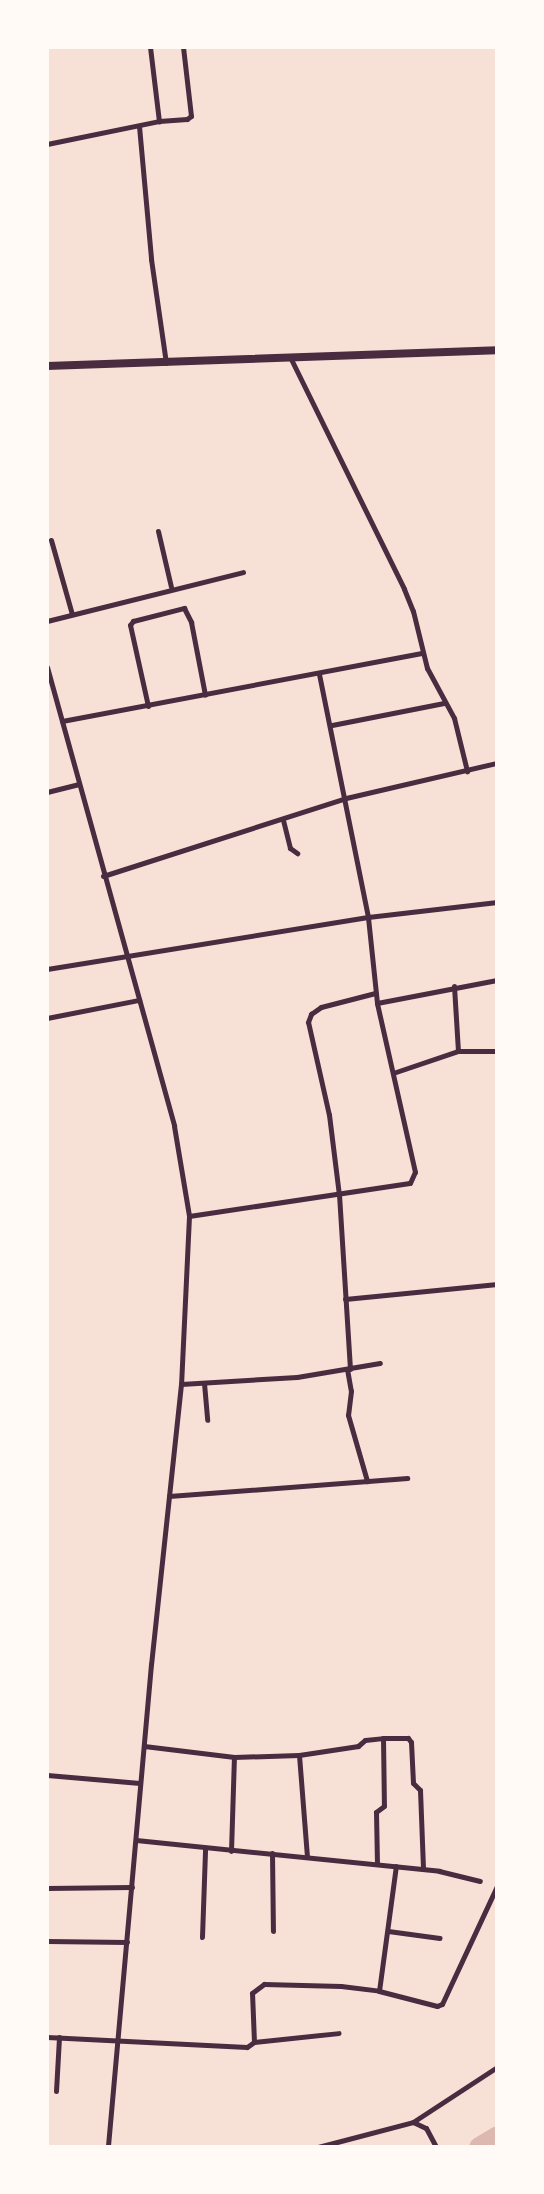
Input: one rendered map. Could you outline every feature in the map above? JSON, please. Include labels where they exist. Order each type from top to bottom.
[{"type":"main road","points":[[47,366],[497,350]]},
{"type":"street","points":[[150,47],[159,121]]},
{"type":"street","points":[[47,144],[159,121],[187,120],[191,116],[183,47]]},
{"type":"street","points":[[139,126],[150,259],[166,363]]},
{"type":"street","points":[[291,359],[404,589],[413,611],[422,653],[458,731],[467,771]]},
{"type":"street","points":[[158,531],[171,587]]},
{"type":"street","points":[[51,540],[72,614]]},
{"type":"street","points":[[47,621],[171,587],[243,572]]},
{"type":"street","points":[[148,706],[130,625],[133,621],[184,608],[191,622],[205,695]]},
{"type":"street","points":[[62,721],[422,653]]},
{"type":"street","points":[[47,667],[51,693],[62,721],[174,1126],[189,1216],[181,1384],[140,1783],[108,2147]]},
{"type":"street","points":[[189,1216],[339,1195],[410,1183],[414,1180],[415,1172],[375,993],[369,917],[332,725],[319,673]]},
{"type":"street","points":[[332,725],[444,703]]},
{"type":"street","points":[[103,876],[346,798],[497,763]]},
{"type":"street","points":[[47,792],[78,784]]},
{"type":"street","points":[[283,820],[290,848],[297,853]]},
{"type":"street","points":[[47,969],[369,917],[497,902]]},
{"type":"street","points":[[377,1003],[497,979]]},
{"type":"street","points":[[454,986],[458,1051]]},
{"type":"street","points":[[367,1481],[348,1415],[351,1391],[339,1195],[329,1115],[309,1021],[311,1014],[321,1007],[375,993]]},
{"type":"street","points":[[47,1018],[139,1000]]},
{"type":"street","points":[[393,1073],[458,1051],[497,1051]]},
{"type":"street","points":[[345,1299],[497,1284]]},
{"type":"street","points":[[181,1384],[297,1377],[380,1363]]},
{"type":"street","points":[[204,1383],[207,1420]]},
{"type":"street","points":[[169,1496],[407,1478]]},
{"type":"street","points":[[377,1864],[376,1812],[384,1806],[383,1738]]},
{"type":"street","points":[[144,1746],[234,1757],[299,1755],[358,1746],[365,1740],[408,1738],[411,1742],[414,1783],[420,1790],[423,1869]]},
{"type":"street","points":[[299,1755],[307,1857]]},
{"type":"street","points":[[231,1850],[234,1757]]},
{"type":"street","points":[[47,1774],[140,1783]]},
{"type":"street","points":[[136,1840],[423,1869],[480,1881]]},
{"type":"street","points":[[202,1937],[205,1849]]},
{"type":"street","points":[[272,1853],[273,1931]]},
{"type":"street","points":[[379,1992],[396,1866]]},
{"type":"street","points":[[254,2042],[252,1993],[258,1986],[341,1986],[431,2005],[442,2004],[497,1886]]},
{"type":"street","points":[[47,1888],[132,1887]]},
{"type":"street","points":[[388,1931],[440,1938]]},
{"type":"street","points":[[47,1941],[127,1942]]},
{"type":"street","points":[[47,2037],[118,2038],[242,2047],[254,2042],[339,2033]]},
{"type":"street","points":[[56,2091],[59,2037]]},
{"type":"street","points":[[318,2147],[413,2122],[497,2067]]},
{"type":"street","points":[[413,2122],[426,2128],[436,2147]]},
{"type":"waterway","points":[[479,2147],[497,2136]]}]
